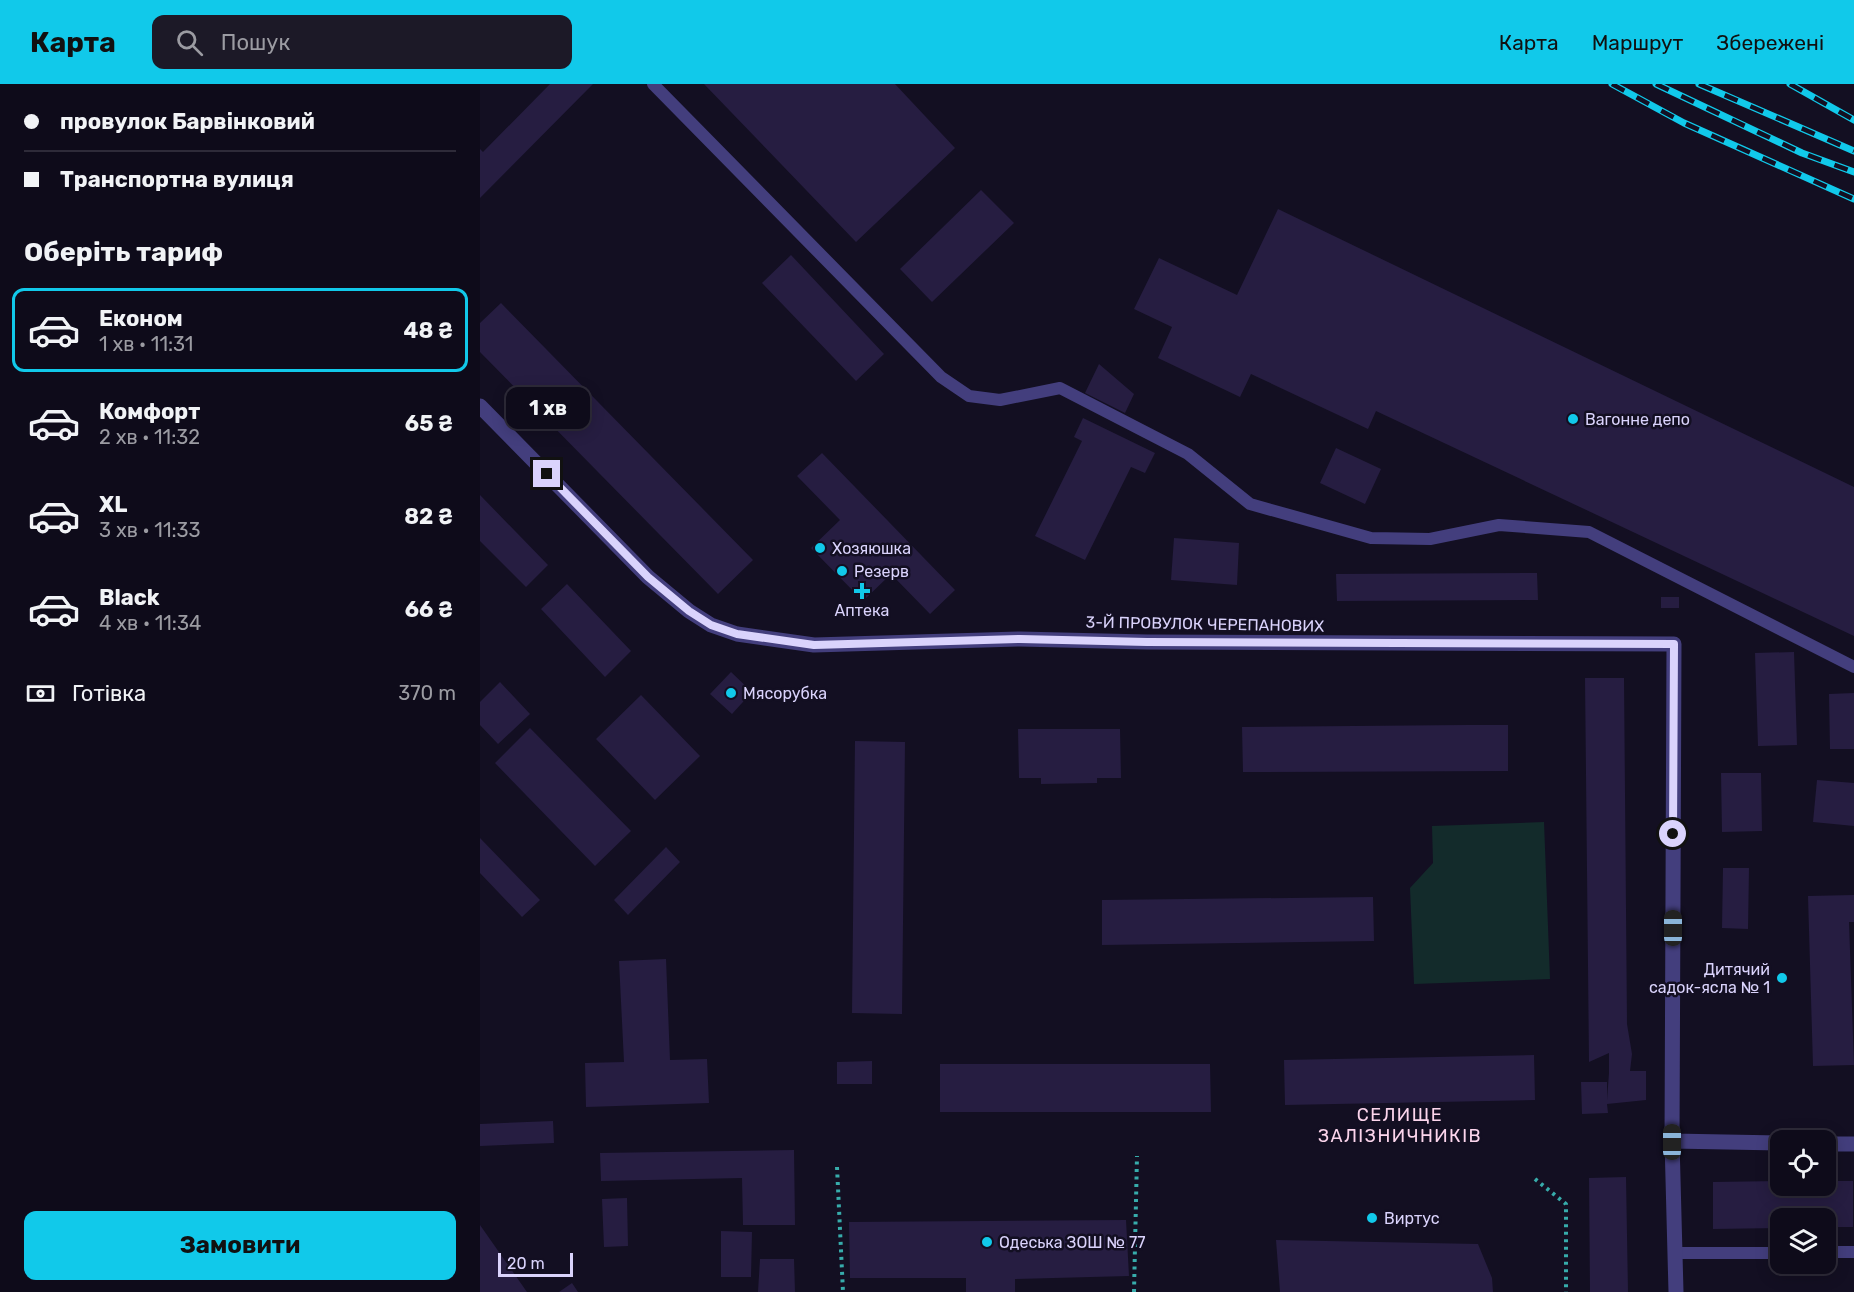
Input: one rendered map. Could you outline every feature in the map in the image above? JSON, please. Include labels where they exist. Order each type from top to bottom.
[{"type":"street","name":"3-Й ПРОВУЛОК ЧЕРЕПАНОВИХ","points":[[480,406],[648,577],[689,611],[711,625],[737,634],[814,645],[1020,639],[1147,642],[1674,644],[1672,1142]]},
{"type":"street","points":[[1676,1292],[1672,1142],[1770,1143]]},
{"type":"street","points":[[1836,1144],[1854,1144]]},
{"type":"lane","points":[[653,84],[941,377],[969,396],[1000,400],[1060,388],[1188,454],[1250,504],[1371,538],[1430,539],[1500,525],[1589,532],[1854,667]]},
{"type":"lane","points":[[1675,1252],[1770,1252]]},
{"type":"lane","points":[[1836,1252],[1854,1252]]},
{"type":"path","points":[[1134,1292],[1137,1156]]},
{"type":"path","points":[[837,1167],[843,1292]]},
{"type":"path","points":[[1535,1179],[1566,1204],[1566,1292]]},
{"type":"green space","points":[[1544,822],[1550,979],[1414,984],[1410,888],[1433,863],[1432,826]]},
{"type":"building","points":[[550,84],[593,84],[480,198],[480,149],[483,152]]},
{"type":"building","points":[[704,84],[895,84],[955,148],[856,242]]},
{"type":"building","points":[[981,190],[1014,223],[932,302],[900,269]]},
{"type":"building","points":[[1278,209],[1854,487],[1854,636],[1376,411],[1368,429],[1251,374],[1240,397],[1158,358],[1172,327],[1134,309],[1159,258],[1237,295]]},
{"type":"building","points":[[791,255],[884,354],[856,381],[762,283]]},
{"type":"building","points":[[501,303],[753,560],[718,594],[480,352],[480,323]]},
{"type":"building","points":[[1099,364],[1134,394],[1125,413],[1085,393]]},
{"type":"building","points":[[1083,418],[1155,453],[1145,473],[1131,467],[1085,560],[1035,536],[1082,441],[1074,437]]},
{"type":"building","points":[[1336,448],[1381,469],[1365,504],[1320,483]]},
{"type":"building","points":[[822,453],[955,590],[930,614],[891,574],[863,601],[811,548],[840,520],[797,476]]},
{"type":"building","points":[[480,495],[548,565],[526,587],[480,541]]},
{"type":"building","points":[[1174,538],[1239,543],[1237,585],[1171,580]]},
{"type":"building","points":[[1537,573],[1538,600],[1337,601],[1336,574]]},
{"type":"building","points":[[567,584],[631,651],[605,677],[541,609]]},
{"type":"building","points":[[1661,597],[1679,597],[1679,608],[1661,608]]},
{"type":"building","points":[[1794,652],[1797,745],[1758,746],[1755,653]]},
{"type":"building","name":"Мясорубка","points":[[731,672],[752,692],[732,714],[710,694]]},
{"type":"building","points":[[1585,678],[1624,678],[1627,1024],[1632,1054],[1630,1071],[1646,1071],[1646,1100],[1607,1104],[1608,1113],[1582,1114],[1581,1082],[1607,1082],[1607,1100],[1609,1073],[1609,1053],[1589,1062]]},
{"type":"building","points":[[500,682],[530,714],[498,744],[480,725],[480,702]]},
{"type":"building","points":[[1854,693],[1854,749],[1830,749],[1829,694]]},
{"type":"building","points":[[641,695],[700,756],[655,800],[596,739]]},
{"type":"building","points":[[1508,725],[1508,771],[1243,772],[1242,727]]},
{"type":"building","points":[[530,728],[631,831],[595,866],[495,763]]},
{"type":"building","points":[[1018,729],[1120,729],[1121,778],[1097,778],[1097,783],[1041,784],[1041,778],[1019,778]]},
{"type":"building","points":[[855,741],[905,742],[902,1014],[852,1013]]},
{"type":"building","points":[[1721,773],[1761,773],[1762,831],[1722,832]]},
{"type":"building","points":[[1817,780],[1854,783],[1854,826],[1813,822]]},
{"type":"building","points":[[480,838],[540,900],[522,917],[480,873]]},
{"type":"building","points":[[666,847],[680,862],[628,915],[614,900]]},
{"type":"building","points":[[1723,868],[1749,868],[1748,929],[1722,928]]},
{"type":"building","points":[[1854,895],[1854,922],[1849,922],[1854,1065],[1813,1066],[1808,896]]},
{"type":"building","points":[[1373,897],[1374,941],[1102,945],[1102,900]]},
{"type":"building","points":[[666,959],[670,1060],[707,1059],[709,1103],[586,1107],[585,1063],[624,1062],[619,961]]},
{"type":"building","points":[[1534,1055],[1535,1100],[1285,1105],[1284,1060]]},
{"type":"building","points":[[872,1061],[872,1084],[837,1084],[837,1062]]},
{"type":"building","points":[[940,1064],[1210,1064],[1211,1112],[940,1112]]},
{"type":"building","points":[[553,1121],[554,1143],[480,1146],[480,1124]]},
{"type":"building","points":[[794,1150],[795,1225],[743,1225],[742,1178],[601,1181],[600,1153]]},
{"type":"building","points":[[1626,1177],[1628,1292],[1590,1292],[1589,1178]]},
{"type":"building","points":[[1770,1181],[1770,1196],[1836,1196],[1836,1181],[1853,1181],[1853,1227],[1836,1227],[1836,1208],[1770,1208],[1770,1228],[1713,1229],[1713,1182]]},
{"type":"building","points":[[627,1198],[628,1246],[604,1247],[602,1199]]},
{"type":"building","points":[[1126,1220],[1129,1276],[1015,1279],[1015,1292],[966,1292],[966,1278],[850,1278],[849,1222]]},
{"type":"building","points":[[480,1225],[527,1292],[480,1292]]},
{"type":"building","points":[[721,1231],[752,1232],[751,1277],[721,1277]]},
{"type":"building","points":[[1276,1240],[1478,1244],[1492,1278],[1493,1292],[1280,1292]]},
{"type":"building","points":[[760,1259],[794,1259],[795,1292],[758,1292]]},
{"type":"building","points":[[572,1283],[578,1292],[559,1292]]},
{"type":"railway","points":[[1612,84],[1684,123],[1854,199]]},
{"type":"railway","points":[[1656,84],[1802,153],[1854,172]]},
{"type":"railway","points":[[1699,84],[1854,151]]},
{"type":"railway","points":[[1790,84],[1854,120]]},
{"type":"place","name":"Вагонне депо","points":[[1573,419]]},
{"type":"place","name":"Хозяюшка","points":[[820,548]]},
{"type":"place","name":"Резерв","points":[[842,571]]},
{"type":"place","name":"Аптека","points":[[862,591]]},
{"type":"place","name":"Мясорубка","points":[[731,693]]},
{"type":"place","name":"Дитячий садок-ясла № 1","points":[[1782,978]]},
{"type":"place","name":"Виртус","points":[[1372,1218]]},
{"type":"place","name":"Одеська ЗОШ № 77","points":[[987,1242]]},
{"type":"district","name":"СЕЛИЩЕ ЗАЛІЗНИЧНИКІВ","points":[[1400,1125]]},
{"type":"route","points":[[547,474],[648,577],[689,611],[711,625],[737,634],[814,645],[1020,639],[1147,642],[1674,644],[1673,834]]}]
